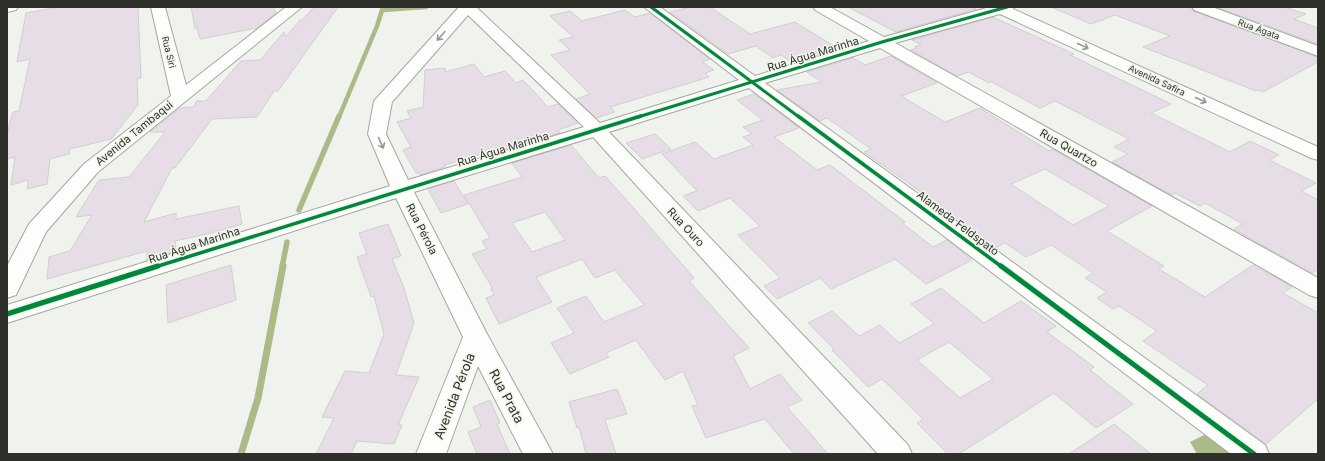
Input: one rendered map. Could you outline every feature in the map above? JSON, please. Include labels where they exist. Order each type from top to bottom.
[{"type":"street","points":[[7,8],[11,7]]},
{"type":"street","name":"Rua Siri","points":[[158,7],[180,96]]},
{"type":"street","name":"Avenida Tambaqui","points":[[7,289],[37,229],[91,168],[180,96],[295,7]]},
{"type":"street","name":"Rua Ouro","points":[[468,7],[597,130],[897,454]]},
{"type":"street","name":"Rua Pérola","points":[[468,7],[383,102],[377,134],[402,189],[476,337]]},
{"type":"street","name":"Alameda Feldspato","points":[[651,7],[1254,454]]},
{"type":"street","name":"Rua Quartzo","points":[[820,7],[1318,289]]},
{"type":"street","name":"Avenida Safira","points":[[1022,7],[1304,130]]},
{"type":"street","name":"Rua Ágata","points":[[1199,7],[1318,51]]},
{"type":"street","name":"Rua Água Marinha","points":[[7,314],[402,189],[882,42],[1001,8]]},
{"type":"street","name":"Avenida Safira","points":[[1001,8],[1318,154]]},
{"type":"street","name":"Avenida Pérola","points":[[431,454],[476,337]]},
{"type":"street","name":"Rua Prata","points":[[476,337],[538,454]]},
{"type":"shaded area","points":[[1206,434],[1239,454],[1197,454],[1190,442]]},
{"type":"building","points":[[60,7],[138,7],[141,78],[137,79],[138,105],[111,139],[70,149],[69,154],[50,159],[47,184],[27,189],[28,180],[11,185],[15,157],[7,159],[7,136],[9,125],[13,112],[19,111],[30,59],[17,62],[26,13]]},
{"type":"building","points":[[191,7],[273,7],[276,13],[257,28],[200,39],[197,28],[195,28]]},
{"type":"building","points":[[314,7],[338,7],[278,91],[274,91],[257,117],[212,119],[175,168],[172,168],[144,222],[176,213],[176,219],[239,206],[242,224],[175,241],[176,251],[147,260],[147,251],[47,279],[49,257],[70,251],[92,215],[76,217],[99,180],[129,177],[165,132],[150,132],[180,108],[193,107],[197,101],[206,101],[241,61],[260,60],[284,32],[286,37],[300,20],[302,20]]},
{"type":"building","points":[[691,7],[710,7],[750,34],[795,22],[839,49],[793,63],[781,55],[773,58],[756,46],[728,54],[670,12]]},
{"type":"building","points":[[848,7],[971,7],[976,9],[896,32]]},
{"type":"building","points":[[1051,7],[1191,7],[1193,11],[1318,57],[1318,62],[1263,92],[1258,90],[1256,91],[1143,47],[1170,36],[1115,15],[1091,24]]},
{"type":"building","points":[[1216,7],[1284,7],[1306,14],[1294,19],[1318,28],[1318,44]]},
{"type":"building","points":[[625,10],[635,17],[650,13],[710,59],[702,62],[714,70],[705,73],[709,77],[610,107],[615,112],[596,118],[576,99],[590,94],[551,55],[570,50],[559,40],[573,37],[550,16],[570,11],[582,21]]},
{"type":"building","points":[[993,17],[1074,54],[1070,55],[1171,104],[1151,113],[1230,152],[1250,141],[1279,155],[1269,160],[1316,183],[1301,191],[1318,200],[1318,269],[1312,273],[1234,229],[1243,224],[1205,203],[1200,206],[1175,193],[1172,195],[1112,162],[1128,154],[1114,147],[1129,139],[1055,101],[1040,108],[990,81],[989,83],[969,72],[957,76],[911,50],[921,45],[912,40]]},
{"type":"building","points":[[891,56],[937,83],[901,96],[945,122],[980,108],[1049,151],[1052,149],[1152,206],[1107,231],[1164,266],[1159,269],[1205,297],[1253,265],[1292,287],[1283,293],[1318,313],[1318,399],[1266,444],[1197,394],[1208,385],[1143,341],[1157,331],[1119,306],[1113,309],[1097,298],[1107,292],[1085,278],[1093,273],[1051,245],[1026,257],[1005,243],[995,248],[926,198],[928,197],[864,152],[871,149],[827,118],[820,121],[777,90],[822,82],[807,72],[853,58],[865,65]],"holes":[[[1045,169],[1109,206],[1073,225],[1011,184]]]},
{"type":"building","points":[[474,64],[484,77],[505,71],[516,83],[523,80],[548,107],[558,104],[578,123],[558,130],[560,133],[502,150],[501,148],[444,165],[445,167],[420,175],[419,173],[416,173],[403,150],[411,147],[397,122],[411,118],[407,111],[423,107],[425,70],[445,68],[445,72]]},
{"type":"building","points":[[754,94],[799,128],[774,137],[817,170],[830,165],[905,222],[902,223],[933,247],[947,240],[972,260],[926,284],[895,259],[831,289],[820,278],[777,299],[764,286],[780,278],[738,235],[760,226],[730,198],[698,211],[683,196],[697,191],[662,154],[695,142],[714,159],[753,145],[743,137],[752,134],[743,127],[763,120],[737,100]]},
{"type":"building","points":[[655,134],[671,149],[642,159],[626,143]]},
{"type":"building","points":[[571,145],[599,178],[605,176],[694,278],[689,281],[749,348],[733,356],[750,389],[780,374],[802,400],[787,407],[828,454],[794,454],[765,419],[706,438],[692,406],[698,405],[683,371],[665,380],[636,340],[606,353],[609,357],[570,374],[551,343],[574,333],[557,308],[586,296],[604,322],[644,305],[615,270],[595,278],[582,259],[536,277],[552,302],[499,324],[486,298],[494,295],[491,289],[493,289],[472,254],[487,249],[482,241],[490,238],[464,195],[522,177],[512,163]],"holes":[[[545,212],[565,240],[532,252],[512,223]]]},
{"type":"building","points":[[454,181],[468,204],[441,213],[428,189]]},
{"type":"building","points":[[388,224],[401,256],[392,259],[404,288],[414,323],[396,375],[419,377],[398,425],[402,425],[394,444],[357,441],[351,454],[316,454],[334,418],[322,417],[345,371],[369,373],[384,334],[374,296],[371,297],[357,257],[367,254],[359,233]]},
{"type":"building","points":[[231,265],[236,300],[168,323],[166,285]]},
{"type":"building","points":[[941,288],[984,323],[1021,301],[1056,326],[1047,332],[1094,367],[1090,370],[1133,404],[1096,428],[1054,393],[959,454],[948,454],[917,423],[923,419],[882,379],[868,387],[808,323],[832,311],[859,336],[880,325],[899,343],[934,324],[911,304]],"holes":[[[949,342],[993,379],[960,398],[917,360]]]},
{"type":"building","points":[[617,389],[627,414],[605,420],[616,454],[586,454],[579,427],[577,428],[569,402]]},
{"type":"building","points":[[490,400],[500,423],[497,424],[510,454],[477,454],[468,432],[481,427],[473,407]]},
{"type":"building","points":[[1114,424],[1151,454],[1069,454]]},
{"type":"waterway","points":[[339,117],[377,26],[383,7]]},
{"type":"waterway","points":[[383,10],[426,7]]},
{"type":"waterway","points":[[299,210],[339,116]]},
{"type":"waterway","points":[[282,267],[287,242]]},
{"type":"waterway","points":[[241,454],[258,398],[283,266]]},
{"type":"cycle path","points":[[651,7],[1254,454]]},
{"type":"cycle path","points":[[7,314],[402,189],[882,42],[1007,7]]}]
